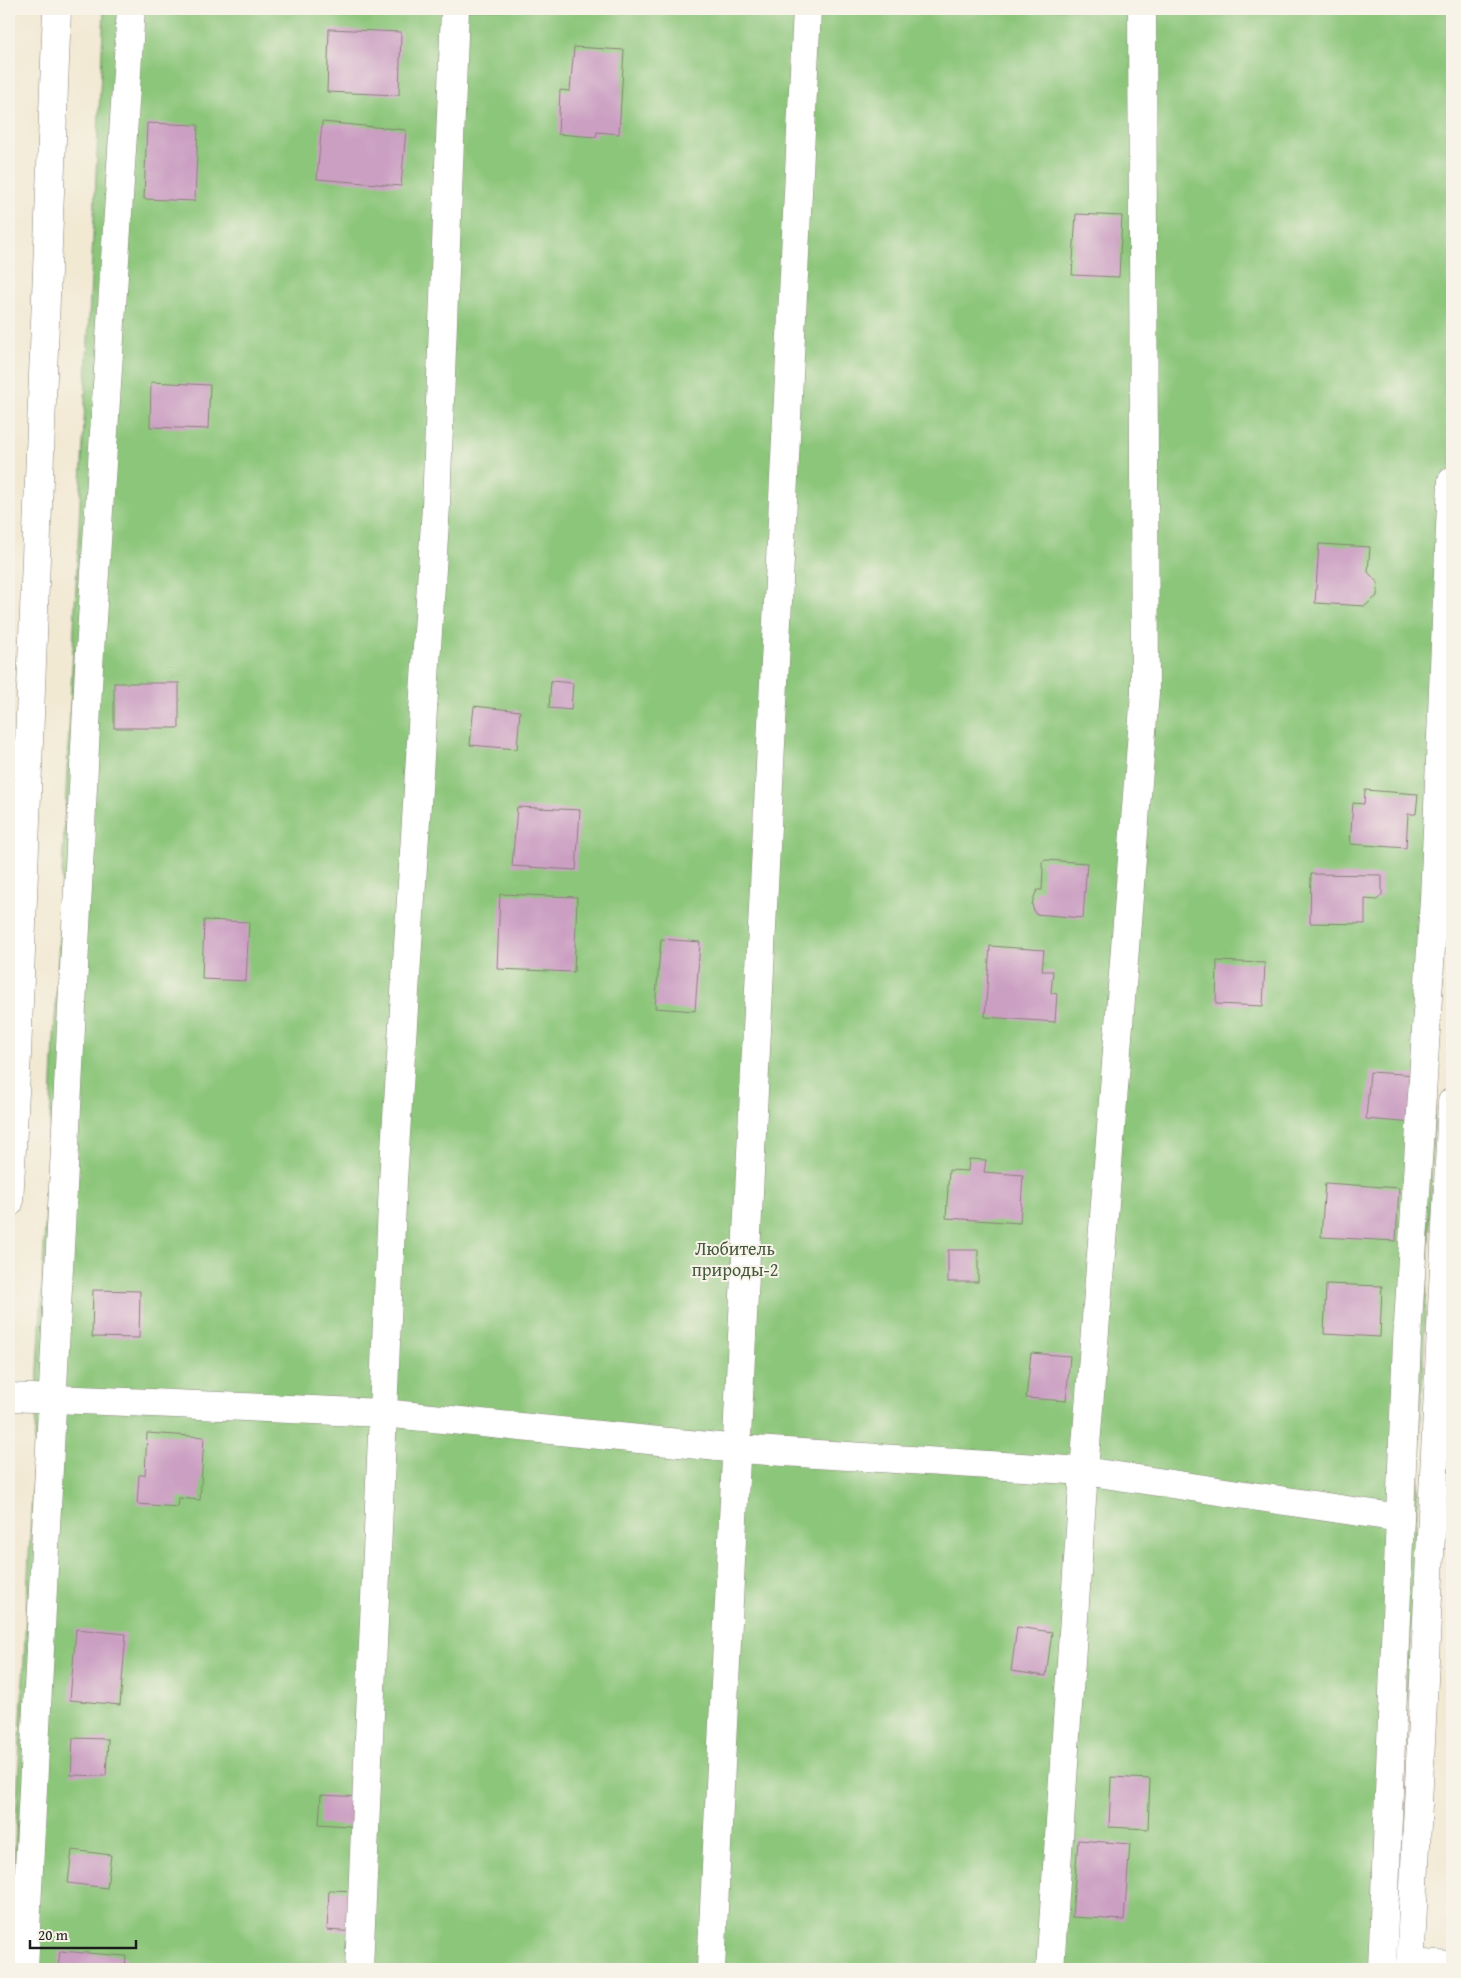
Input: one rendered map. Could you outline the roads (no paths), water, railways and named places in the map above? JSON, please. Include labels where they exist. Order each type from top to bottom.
[{"type":"street","points":[[9,1204],[18,1055],[58,9]]},
{"type":"street","points":[[24,1969],[89,667],[131,9]]},
{"type":"street","points":[[359,1969],[393,1181],[436,506],[455,9]]},
{"type":"street","points":[[711,1969],[738,1450],[807,9]]},
{"type":"street","points":[[1050,1969],[1084,1471],[1144,693],[1142,9]]},
{"type":"street","points":[[1382,1969],[1407,1340],[1434,899],[1452,482]]},
{"type":"street","points":[[1452,1102],[1443,1469],[1410,1966],[1452,1966]]},
{"type":"street","points":[[9,1397],[383,1413],[738,1450],[1084,1471],[1400,1518]]},
{"type":"park label","name":"Любитель природы-2","points":[[735,1258]]}]
